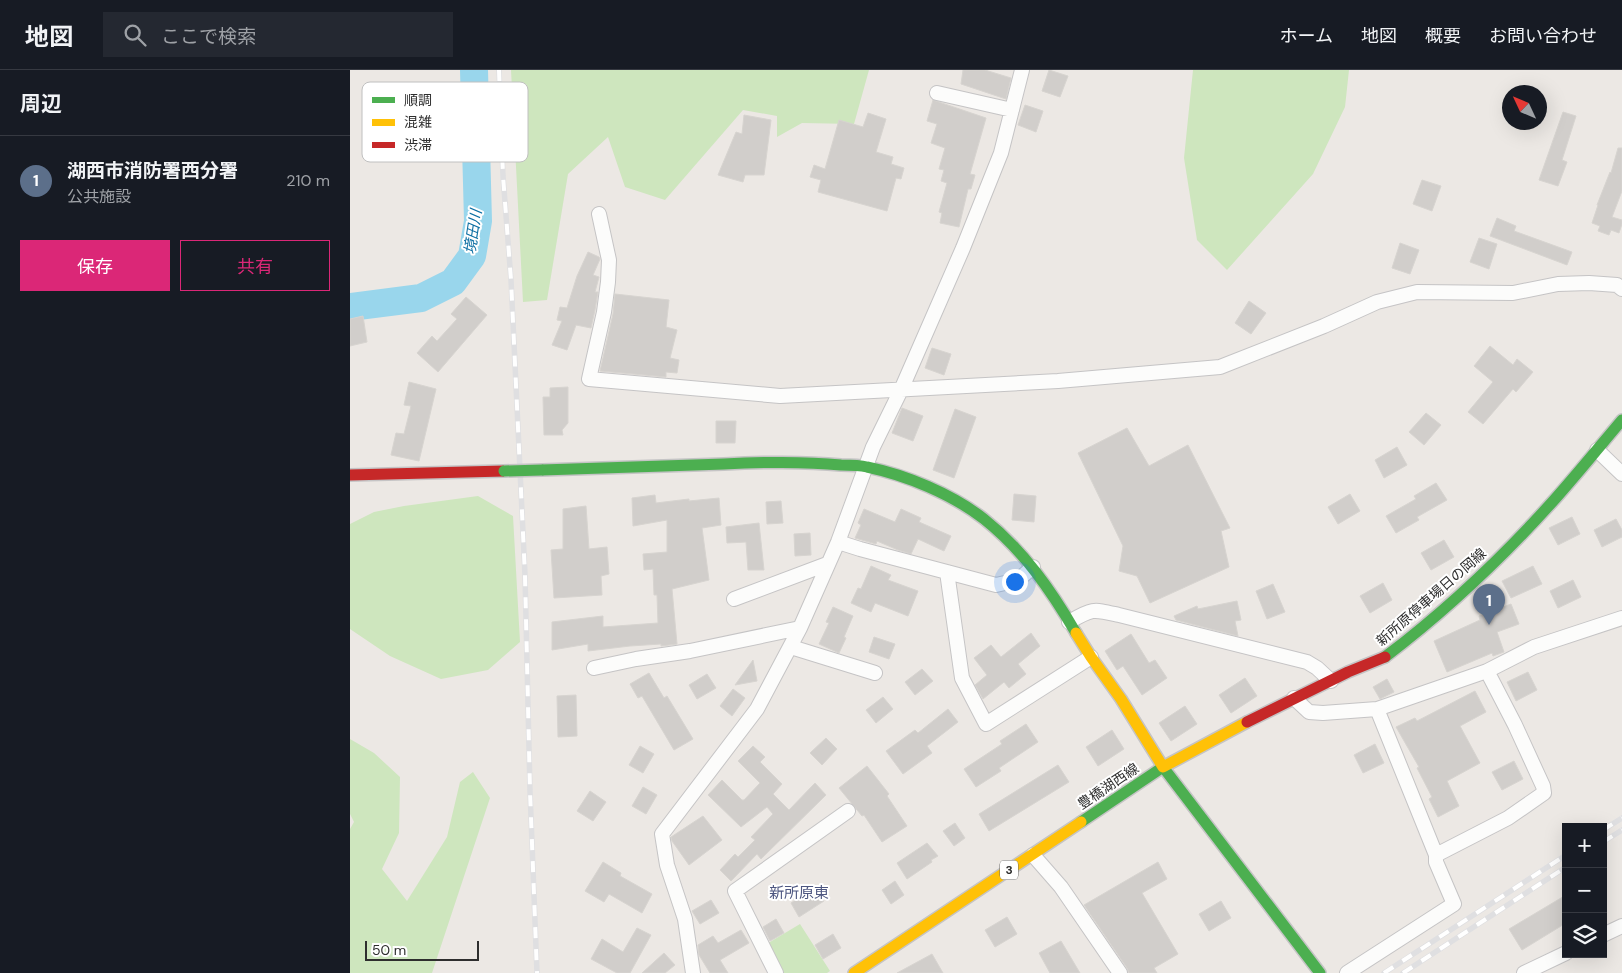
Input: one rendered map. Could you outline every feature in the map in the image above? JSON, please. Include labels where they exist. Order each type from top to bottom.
[{"type":"main road","name":"新所原停車場日の岡線","points":[[1163,767],[1228,731],[1294,698],[1348,672],[1381,660],[1418,632],[1481,576],[1555,499],[1622,420]]},
{"type":"main road","points":[[350,475],[772,462],[867,467],[918,482],[950,497],[983,518],[1034,567],[1091,657],[1121,699],[1163,767],[1320,973]]},
{"type":"main road","name":"豊橋湖西線","points":[[854,973],[1163,767]]},
{"type":"street","points":[[693,973],[684,919],[667,865],[662,834],[757,709],[800,628],[838,542],[873,447],[901,390],[949,282],[1001,153],[1022,70]]},
{"type":"street","points":[[937,93],[1012,110]]},
{"type":"street","points":[[599,214],[609,260],[608,282],[604,312],[589,379],[780,396],[1058,381],[1220,367],[1324,326],[1377,302],[1417,292],[1513,293],[1558,284],[1589,283],[1617,285],[1622,289]]},
{"type":"street","points":[[1597,450],[1622,474]]},
{"type":"street","points":[[838,542],[996,585],[1018,580],[1034,567]]},
{"type":"street","points":[[734,599],[828,564]]},
{"type":"street","points":[[947,572],[962,678],[986,724],[1091,657]]},
{"type":"street","points":[[1070,622],[1088,611],[1120,615],[1307,662],[1317,668],[1331,681]]},
{"type":"street","points":[[1294,698],[1309,712],[1323,713],[1377,709],[1487,671],[1534,647],[1622,618]]},
{"type":"street","points":[[594,668],[636,659],[690,651],[800,628]]},
{"type":"street","points":[[791,647],[876,673]]},
{"type":"street","points":[[1436,855],[1508,818],[1544,793],[1543,786],[1515,724],[1487,671]]},
{"type":"street","points":[[1347,973],[1454,904],[1377,709]]},
{"type":"street","points":[[776,973],[735,891],[848,811]]},
{"type":"street","points":[[1033,855],[1061,887],[1120,973]]},
{"type":"street","points":[[1607,933],[1622,926]]},
{"type":"street","points":[[1524,973],[1562,955]]},
{"type":"green space","points":[[511,70],[869,70],[854,124],[802,123],[777,137],[777,116],[743,110],[665,200],[625,187],[608,137],[568,174],[547,300],[523,302],[516,162],[528,162],[528,82],[512,82]]},
{"type":"green space","points":[[1193,70],[1349,70],[1345,107],[1313,174],[1227,270],[1197,240],[1184,158]]},
{"type":"green space","points":[[478,496],[513,516],[520,642],[488,670],[441,679],[390,656],[350,629],[350,524],[374,512]]},
{"type":"green space","points":[[350,739],[374,753],[400,777],[399,833],[382,869],[407,901],[447,837],[460,782],[473,772],[490,798],[432,973],[350,973],[350,829],[354,822],[350,814]]},
{"type":"green space","points":[[800,924],[830,971],[827,973],[782,973],[765,945]]},
{"type":"building","points":[[963,70],[985,70],[1011,78],[1006,99],[961,84]]},
{"type":"building","points":[[1049,70],[1068,76],[1060,97],[1042,91]]},
{"type":"building","points":[[933,100],[986,118],[970,174],[975,175],[971,189],[968,189],[959,227],[940,223],[942,213],[939,212],[947,183],[941,181],[944,170],[939,169],[945,148],[931,143],[937,124],[927,121]]},
{"type":"building","points":[[1025,105],[1043,111],[1036,132],[1018,125]]},
{"type":"building","points":[[1563,112],[1576,116],[1562,160],[1567,162],[1558,186],[1539,180]]},
{"type":"building","points":[[868,113],[886,119],[876,152],[893,157],[891,164],[904,168],[901,179],[896,178],[887,211],[818,192],[821,180],[810,177],[814,165],[825,169],[839,120],[863,127]]},
{"type":"building","points":[[744,115],[771,120],[764,175],[745,175],[743,182],[718,175],[736,132],[742,134]]},
{"type":"building","points":[[1618,148],[1622,148],[1622,191],[1612,217],[1622,220],[1622,224],[1619,233],[1611,230],[1609,235],[1598,231],[1600,226],[1592,223],[1597,205],[1611,173]]},
{"type":"building","points":[[1422,180],[1441,186],[1432,211],[1413,204]]},
{"type":"building","points":[[1497,218],[1516,226],[1514,231],[1572,252],[1567,265],[1490,236]]},
{"type":"building","points":[[1479,238],[1497,244],[1489,269],[1470,262]]},
{"type":"building","points":[[1400,243],[1419,250],[1410,274],[1392,268]]},
{"type":"building","points":[[588,252],[600,259],[593,275],[599,277],[595,292],[598,292],[595,310],[591,328],[576,325],[567,350],[552,345],[562,321],[557,320],[560,307],[567,308],[577,276]]},
{"type":"building","points":[[615,294],[669,300],[666,327],[677,330],[670,358],[679,360],[677,373],[666,372],[666,377],[600,371],[613,314]]},
{"type":"building","points":[[466,297],[487,315],[438,372],[417,353],[432,336],[437,341],[457,319],[451,314]]},
{"type":"building","points":[[1249,301],[1266,313],[1251,334],[1235,323]]},
{"type":"building","points":[[363,316],[367,342],[350,346],[350,319]]},
{"type":"building","points":[[1490,346],[1513,365],[1517,359],[1533,372],[1516,392],[1513,389],[1483,424],[1468,412],[1493,382],[1474,366]]},
{"type":"building","points":[[932,348],[951,354],[944,375],[925,368]]},
{"type":"building","points":[[409,382],[436,389],[419,461],[391,455],[396,433],[404,434],[411,406],[404,405]]},
{"type":"building","points":[[568,387],[568,423],[562,430],[563,435],[544,435],[543,397],[550,397],[550,388]]},
{"type":"building","points":[[902,408],[923,416],[913,441],[892,433]]},
{"type":"building","points":[[955,409],[976,417],[954,478],[933,470]]},
{"type":"building","points":[[1426,413],[1441,425],[1424,445],[1409,432]]},
{"type":"building","points":[[716,421],[736,421],[735,443],[716,443]]},
{"type":"building","points":[[1127,428],[1149,466],[1188,445],[1230,528],[1221,531],[1229,567],[1150,603],[1137,576],[1119,571],[1123,546],[1078,453]]},
{"type":"building","points":[[1397,447],[1407,465],[1384,478],[1375,460]]},
{"type":"building","points":[[1436,483],[1447,500],[1417,517],[1419,520],[1396,533],[1386,516],[1416,499],[1414,496]]},
{"type":"building","points":[[1014,494],[1036,496],[1034,522],[1012,520]]},
{"type":"building","points":[[1350,494],[1360,511],[1338,524],[1328,507]]},
{"type":"building","points":[[655,495],[656,503],[719,498],[721,525],[702,528],[709,580],[672,589],[677,644],[630,646],[588,651],[588,644],[552,650],[552,622],[603,616],[603,627],[658,623],[657,595],[654,595],[653,569],[644,570],[643,554],[667,552],[667,520],[633,526],[632,498]]},
{"type":"building","points":[[781,501],[783,523],[767,524],[766,502]]},
{"type":"building","points":[[586,506],[589,549],[607,547],[609,574],[601,576],[602,595],[554,598],[551,550],[563,549],[563,509]]},
{"type":"building","points":[[864,509],[895,522],[901,509],[921,518],[919,522],[951,536],[944,551],[918,539],[911,554],[877,541],[876,544],[855,538],[861,525],[858,523]]},
{"type":"building","points":[[1572,517],[1580,534],[1558,545],[1549,528]]},
{"type":"building","points":[[1616,519],[1622,530],[1622,537],[1602,547],[1594,530]]},
{"type":"building","points":[[759,523],[764,570],[748,570],[746,542],[727,543],[726,527]]},
{"type":"building","points":[[810,533],[811,555],[795,556],[794,534]]},
{"type":"building","points":[[1444,540],[1454,557],[1431,570],[1421,553]]},
{"type":"building","points":[[871,566],[891,575],[888,580],[918,591],[908,616],[875,603],[871,612],[851,603],[858,588],[861,589]]},
{"type":"building","points":[[1533,566],[1542,584],[1511,598],[1502,581]]},
{"type":"building","points":[[1573,580],[1581,597],[1558,608],[1550,591]]},
{"type":"building","points":[[1383,583],[1392,600],[1370,613],[1360,596]]},
{"type":"building","points":[[1273,584],[1285,612],[1267,619],[1256,591]]},
{"type":"building","points":[[1237,601],[1241,620],[1235,621],[1238,636],[1176,620],[1174,616],[1197,606],[1198,609]]},
{"type":"building","points":[[1511,604],[1519,624],[1497,632],[1504,652],[1493,656],[1492,653],[1447,672],[1434,641],[1480,620],[1479,616]]},
{"type":"building","points":[[833,607],[853,616],[839,653],[819,644],[829,623],[826,622]]},
{"type":"building","points":[[1031,633],[1040,646],[1018,664],[1026,674],[1009,688],[1004,682],[983,699],[975,685],[987,675],[974,658],[991,645],[1001,657]]},
{"type":"building","points":[[1131,634],[1149,663],[1155,660],[1167,678],[1142,695],[1123,666],[1117,670],[1105,651]]},
{"type":"building","points":[[874,637],[895,644],[889,659],[869,652]]},
{"type":"building","points":[[753,660],[757,681],[735,685]]},
{"type":"building","points":[[922,669],[933,681],[915,695],[905,682]]},
{"type":"building","points":[[1528,672],[1537,690],[1516,701],[1507,682]]},
{"type":"building","points":[[649,673],[664,698],[667,696],[693,739],[674,750],[642,696],[638,698],[630,684]]},
{"type":"building","points":[[707,674],[716,688],[697,699],[689,685]]},
{"type":"building","points":[[1245,678],[1257,696],[1231,713],[1219,695]]},
{"type":"building","points":[[1387,679],[1394,692],[1380,699],[1373,687]]},
{"type":"building","points":[[733,689],[745,698],[732,716],[720,706]]},
{"type":"building","points":[[1475,691],[1486,712],[1460,726],[1480,763],[1447,781],[1459,806],[1438,817],[1429,799],[1432,797],[1417,768],[1419,767],[1396,727],[1415,718],[1417,721]]},
{"type":"building","points":[[576,695],[577,736],[558,737],[557,696]]},
{"type":"building","points":[[883,697],[893,709],[876,723],[866,710]]},
{"type":"building","points":[[1185,706],[1197,724],[1171,741],[1159,723]]},
{"type":"building","points":[[948,709],[958,722],[927,746],[932,753],[903,774],[886,751],[915,730],[918,733]]},
{"type":"building","points":[[1026,724],[1038,742],[999,768],[1001,771],[976,787],[964,769],[1002,744],[1000,741]]},
{"type":"building","points":[[1112,730],[1124,749],[1098,766],[1086,747]]},
{"type":"building","points":[[826,738],[837,749],[822,765],[810,753]]},
{"type":"building","points":[[1375,744],[1384,763],[1363,773],[1354,755]]},
{"type":"building","points":[[640,746],[654,754],[643,773],[629,765]]},
{"type":"building","points":[[753,746],[765,757],[760,762],[782,784],[773,794],[789,810],[815,783],[826,795],[761,859],[757,854],[731,881],[720,870],[735,854],[738,857],[755,840],[751,837],[773,814],[767,807],[741,827],[708,795],[722,780],[744,800],[760,783],[738,761]]},
{"type":"building","points":[[1514,761],[1523,779],[1502,790],[1492,772]]},
{"type":"building","points":[[1058,765],[1069,782],[989,831],[979,814]]},
{"type":"building","points":[[867,766],[889,794],[887,796],[907,826],[882,842],[864,815],[862,816],[839,788]]},
{"type":"building","points":[[643,787],[657,795],[646,814],[632,806]]},
{"type":"building","points":[[590,791],[606,802],[593,821],[577,811]]},
{"type":"building","points":[[703,816],[722,840],[689,865],[671,837]]},
{"type":"building","points":[[955,823],[965,838],[954,846],[943,831]]},
{"type":"building","points":[[927,843],[938,856],[907,879],[897,863]]},
{"type":"building","points":[[603,862],[621,873],[620,876],[652,894],[642,913],[609,894],[604,902],[585,891]]},
{"type":"building","points":[[1158,862],[1167,879],[1142,893],[1178,954],[1154,968],[1157,973],[1129,973],[1084,905]]},
{"type":"building","points":[[895,881],[904,895],[891,904],[882,890]]},
{"type":"building","points":[[816,886],[824,901],[799,917],[791,903]]},
{"type":"building","points":[[1562,897],[1562,925],[1522,950],[1509,929]]},
{"type":"building","points":[[711,900],[719,913],[700,924],[692,911]]},
{"type":"building","points":[[1221,901],[1231,918],[1209,931],[1199,914]]},
{"type":"building","points":[[1007,917],[1017,934],[995,947],[985,930]]},
{"type":"building","points":[[776,919],[784,933],[770,941],[763,927]]},
{"type":"building","points":[[637,928],[651,935],[630,973],[617,973],[591,959],[602,939],[623,952]]},
{"type":"building","points":[[741,930],[749,943],[720,960],[728,973],[710,973],[699,955],[698,945],[713,936],[718,943]]},
{"type":"building","points":[[833,934],[841,948],[823,959],[815,945]]},
{"type":"building","points":[[1061,941],[1080,973],[1050,973],[1039,953]]},
{"type":"building","points":[[664,953],[675,965],[665,973],[642,973]]},
{"type":"building","points":[[932,954],[943,973],[897,973]]},
{"type":"waterway","name":"境田川","points":[[474,70],[474,82]]},
{"type":"waterway","name":"境田川","points":[[350,307],[421,298],[453,282],[472,256],[478,221],[476,162]]},
{"type":"railway","points":[[499,70],[499,82]]},
{"type":"railway","points":[[502,162],[511,280],[525,575],[530,791],[537,973]]},
{"type":"railway","points":[[1607,827],[1622,818]]},
{"type":"railway","points":[[1607,839],[1622,830]]},
{"type":"railway","points":[[1384,973],[1562,858]]},
{"type":"railway","points":[[1403,973],[1564,868]]},
{"type":"traffic: fast","points":[[1385,657],[1430,621],[1495,562],[1555,499],[1622,420]]},
{"type":"traffic: fast","points":[[542,470],[797,462],[861,466],[897,475],[913,480],[958,501],[998,531],[1024,557],[1057,601],[1076,633]]},
{"type":"traffic: fast","points":[[504,471],[542,470]]},
{"type":"traffic: fast","points":[[1081,822],[1163,767],[1320,973]]},
{"type":"traffic: slow","points":[[1076,633],[1121,699],[1163,767],[1247,722]]},
{"type":"traffic: slow","points":[[854,973],[1081,822]]},
{"type":"traffic: jam","points":[[350,475],[504,471]]},
{"type":"traffic: jam","points":[[1247,722],[1348,672],[1385,657]]},
{"type":"place","name":"湖西市消防署西分署","points":[[1489,625]]},
{"type":"district","name":"新所原東","points":[[799,893]]}]
